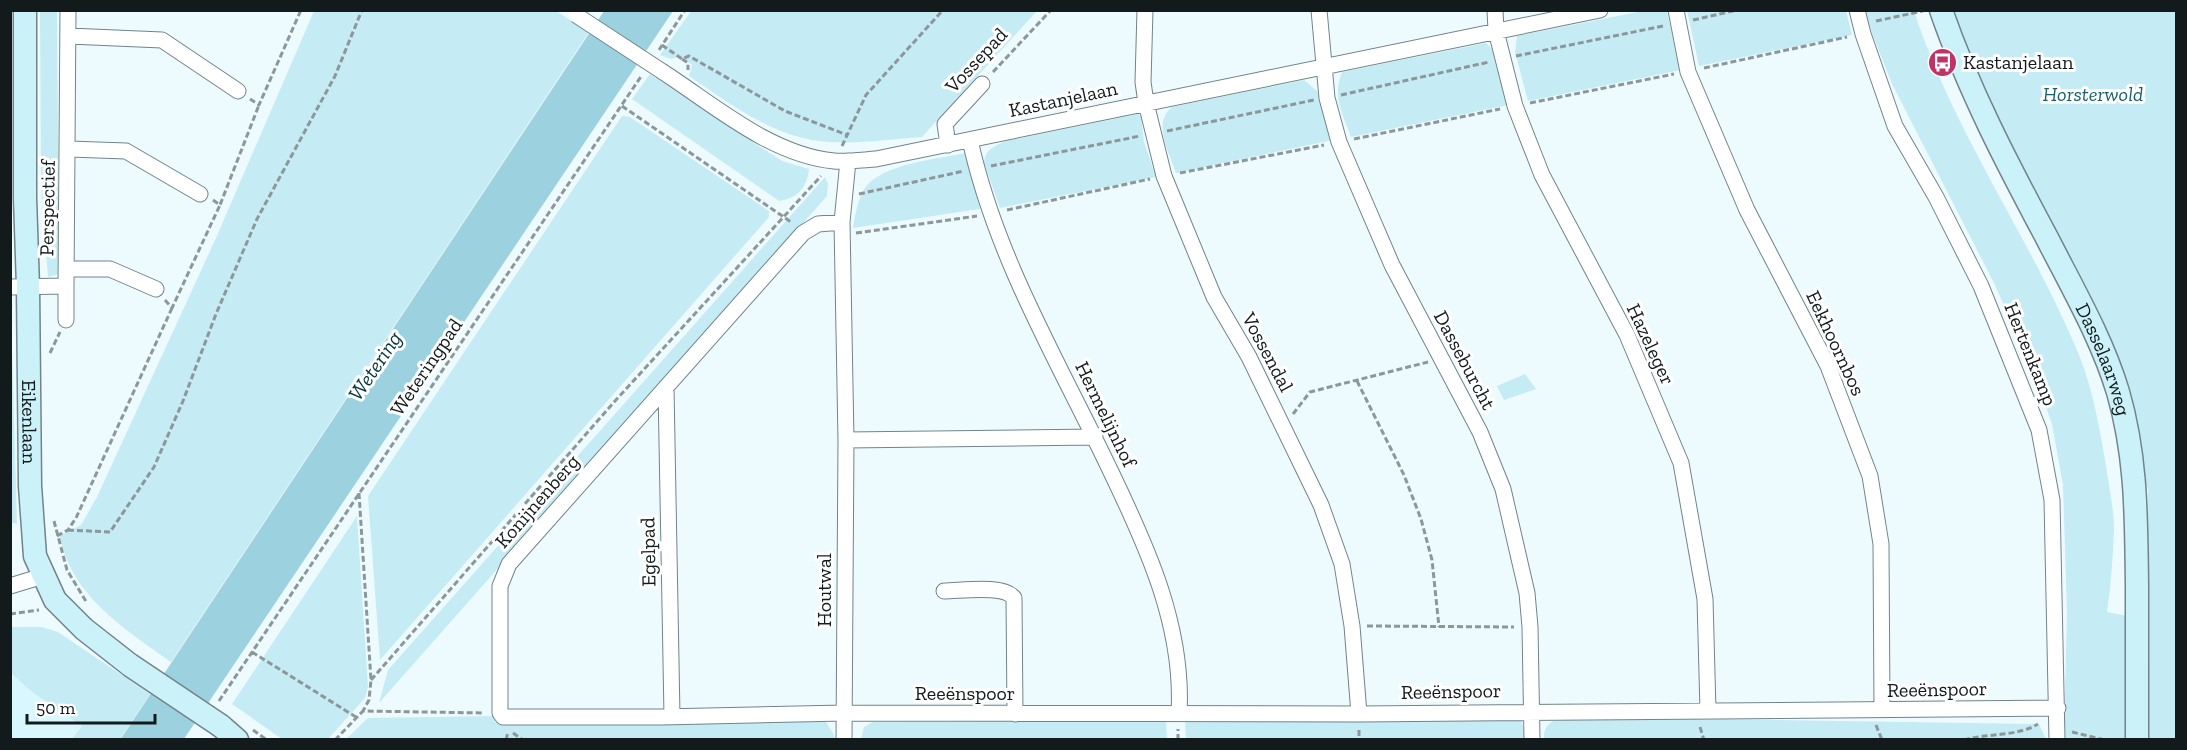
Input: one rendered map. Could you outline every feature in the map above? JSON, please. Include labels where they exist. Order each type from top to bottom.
[{"type":"street","name":"Eikenlaan","points":[[25,10],[25,198],[19,287],[34,556],[56,600],[84,629],[130,665],[229,733]]},
{"type":"street","name":"Perspectief","points":[[66,320],[69,149],[68,10]]},
{"type":"street","name":"Vossendal","points":[[1145,10],[1143,82],[1164,176],[1214,297],[1250,357],[1321,505],[1342,564],[1352,626],[1359,714]]},
{"type":"street","name":"Dasseburcht","points":[[1319,10],[1327,98],[1339,142],[1392,265],[1480,432],[1503,489],[1527,593],[1530,627],[1532,740]]},
{"type":"street","name":"Hazeleger","points":[[1495,10],[1496,31],[1515,106],[1542,175],[1627,335],[1681,463],[1705,599],[1708,711]]},
{"type":"street","name":"Kastanjelaan","points":[[573,13],[763,138],[794,152],[841,161],[876,159],[948,145],[1600,10]]},
{"type":"street","name":"Hertenkamp","points":[[1857,10],[1895,126],[1936,197],[1981,286],[2039,430],[2052,500],[2057,740]]},
{"type":"street","name":"Dasselaarweg","points":[[1941,10],[1956,54],[1999,148],[2085,312],[2118,392],[2131,446],[2136,494],[2137,740]]},
{"type":"street","name":"Eekhoornbos","points":[[1677,17],[1688,72],[1748,210],[1828,366],[1870,476],[1881,544],[1882,710]]},
{"type":"street","points":[[69,36],[162,40],[238,91]]},
{"type":"street","name":"Vossepad","points":[[948,145],[945,124],[982,84]]},
{"type":"street","name":"Hermelijnhof","points":[[970,140],[990,214],[1020,285],[1143,539],[1174,634],[1180,688],[1179,713]]},
{"type":"street","name":"Perspectief","points":[[69,149],[126,151],[200,194]]},
{"type":"street","name":"Houtwal","points":[[841,161],[845,193],[842,229],[846,440],[844,740]]},
{"type":"street","name":"Konijnenberg","points":[[500,712],[500,586],[509,564],[803,233],[818,224],[842,229]]},
{"type":"street","name":"Perspectief","points":[[67,269],[110,269],[156,289]]},
{"type":"street","points":[[19,287],[66,286]]},
{"type":"street","name":"Egelpad","points":[[666,387],[672,716]]},
{"type":"street","points":[[846,440],[1095,437]]},
{"type":"street","points":[[10,586],[43,576]]},
{"type":"street","points":[[944,591],[998,590],[1011,594],[1014,598],[1015,714]]},
{"type":"street","name":"Reeënspoor","points":[[844,713],[1359,714],[1882,710],[2057,715]]},
{"type":"street","points":[[500,712],[503,717],[510,718],[844,713]]},
{"type":"path","points":[[57,536],[68,530],[76,518],[220,205],[259,105],[301,10]]},
{"type":"path","points":[[68,530],[110,532],[154,467],[257,219],[335,76],[362,10]]},
{"type":"path","points":[[656,54],[685,10]]},
{"type":"path","points":[[370,680],[615,401],[785,216],[841,161],[847,135],[866,95],[943,10]]},
{"type":"path","name":"Vossepad","points":[[982,84],[1052,10]]},
{"type":"path","points":[[845,193],[864,194],[1327,98],[1677,17],[1737,10]]},
{"type":"path","points":[[842,229],[990,214],[1164,176],[1688,72],[1863,34],[1869,22],[1927,10]]},
{"type":"path","points":[[662,45],[688,63],[687,75]]},
{"type":"path","points":[[682,59],[689,56],[785,111],[847,135]]},
{"type":"path","name":"Weteringpad","points":[[219,701],[645,71]]},
{"type":"path","points":[[238,91],[259,105]]},
{"type":"path","points":[[622,106],[785,216],[803,233]]},
{"type":"path","points":[[200,194],[220,205]]},
{"type":"path","points":[[156,289],[172,308]]},
{"type":"path","name":"Eikenlaan","points":[[49,362],[50,352],[66,320]]},
{"type":"path","points":[[1283,426],[1310,392],[1441,358]]},
{"type":"path","points":[[1357,381],[1404,475],[1421,519],[1432,560],[1439,627]]},
{"type":"path","points":[[334,740],[363,711],[369,700],[370,680],[359,492]]},
{"type":"path","points":[[52,513],[67,570],[88,604]]},
{"type":"path","points":[[1352,626],[1530,627]]},
{"type":"path","points":[[252,652],[356,717]]},
{"type":"path","points":[[363,711],[500,712]]},
{"type":"path","points":[[1964,740],[1979,735],[2024,730],[2057,715],[2076,734],[2104,740]]},
{"type":"path","points":[[509,730],[523,740]]},
{"type":"shaded area","points":[[10,643],[113,692],[82,739],[11,739]]},
{"type":"green space","points":[[1687,10],[1846,11],[1852,35],[1699,66]]},
{"type":"green space","points":[[40,11],[57,11],[59,274],[48,277],[41,189]]},
{"type":"green space","points":[[314,11],[556,11],[589,32],[171,662],[102,609],[75,576],[60,536],[81,525],[97,497],[216,238]]},
{"type":"green space","points":[[691,11],[1037,11],[922,137],[864,142],[830,142],[791,134],[755,119],[689,76],[692,65],[680,56],[671,59],[660,55]]},
{"type":"green space","points":[[1643,11],[1667,12],[1681,70],[1528,101],[1515,52],[1517,36]]},
{"type":"green space","points":[[1865,11],[1914,11],[1930,54],[1968,138],[2055,301],[2080,358],[2098,419],[2113,514],[2114,530],[2107,612],[2128,616],[2129,739],[2064,739],[2067,612],[2063,485],[2052,424],[2031,365],[1993,281],[1893,86]]},
{"type":"green space","name":"Horsterwold","points":[[1951,11],[2176,11],[2176,739],[2145,739],[2148,490],[2140,456],[2079,277],[1983,91]]},
{"type":"green space","points":[[1486,43],[1499,63],[1508,105],[1351,137],[1338,97],[1342,72]]},
{"type":"green space","points":[[650,74],[782,161],[809,169],[804,187],[796,195],[779,201],[632,99]]},
{"type":"green space","points":[[1304,80],[1317,91],[1333,140],[1176,173],[1166,147],[1163,129],[1163,121],[1172,107]]},
{"type":"green space","points":[[1138,114],[1141,117],[1144,142],[1156,177],[1000,208],[984,163],[986,154],[991,149],[1006,141]]},
{"type":"green space","points":[[622,116],[630,117],[769,211],[769,217],[380,660],[368,496]]},
{"type":"green space","points":[[966,153],[980,209],[853,228],[863,192],[881,175],[909,164]]},
{"type":"green space","points":[[825,177],[828,184],[827,196],[379,703],[388,670]]},
{"type":"green space","points":[[11,313],[17,524],[10,522]]},
{"type":"green space","points":[[1525,374],[1536,389],[1504,400],[1497,386]]},
{"type":"green space","points":[[357,516],[368,687],[365,698],[328,739],[282,739],[232,704]]},
{"type":"green space","points":[[10,627],[42,627],[58,632],[150,694],[120,739],[72,739],[82,726],[31,691],[11,673]]},
{"type":"green space","points":[[495,716],[495,722],[826,722],[835,739],[345,740],[368,718]]},
{"type":"green space","points":[[1571,717],[2039,724],[2046,739],[1544,740],[1549,724],[1555,720]]},
{"type":"green space","points":[[1517,719],[1522,722],[1525,739],[1186,739],[1185,720]]},
{"type":"green space","points":[[1166,720],[1167,739],[861,740],[864,727],[873,722]]},
{"type":"water","name":"Wetering","points":[[604,11],[673,11],[184,739],[120,740]]},
{"type":"place","name":"Kastanjelaan","points":[[1942,62]]}]
